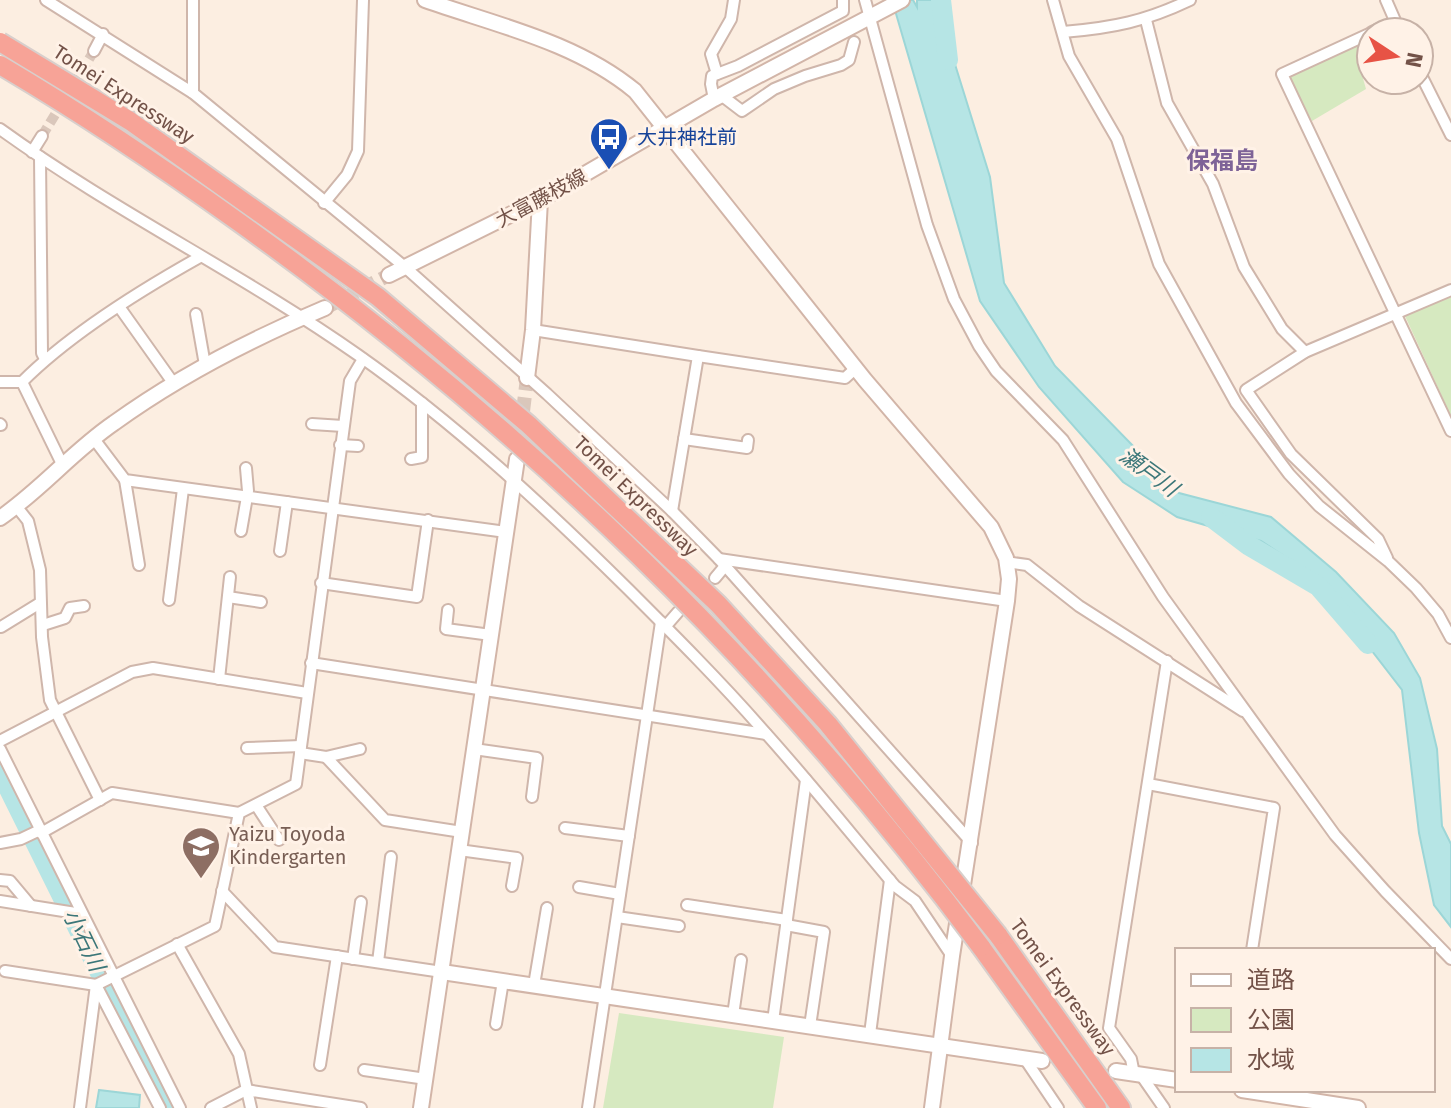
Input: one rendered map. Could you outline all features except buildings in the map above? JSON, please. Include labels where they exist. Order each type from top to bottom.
[{"type":"highway","name":"Tomei Expressway","points":[[0,42],[130,121],[412,323],[529,425],[718,604],[808,702],[998,935],[1121,1108]]},
{"type":"highway","name":"Tomei Expressway","points":[[0,65],[170,173],[311,274],[519,442],[634,549],[784,704],[926,872],[1097,1108]]},
{"type":"street","points":[[46,0],[193,93],[406,268],[527,378],[672,511],[722,562],[972,843]]},
{"type":"street","points":[[193,0],[193,93]]},
{"type":"street","points":[[324,203],[347,175],[358,151],[363,0]]},
{"type":"street","points":[[717,74],[711,54],[731,19],[734,0]]},
{"type":"street","points":[[843,0],[843,11],[712,76],[711,84],[717,97],[742,111],[774,89],[841,65],[853,53],[854,42]]},
{"type":"street","points":[[865,0],[875,14],[927,225],[954,299],[979,346],[996,371],[1063,440],[1163,597],[1335,835],[1451,959]]},
{"type":"street","name":"大富藤枝線","points":[[389,275],[540,200],[717,97],[902,0]]},
{"type":"street","points":[[1053,0],[1069,56],[1117,139],[1159,264],[1236,403],[1268,449],[1319,506],[1388,561],[1438,614],[1451,638]]},
{"type":"street","points":[[432,1],[573,51],[599,64],[635,91],[856,368],[979,511],[999,542],[1009,579],[1007,601],[972,843],[952,956],[932,1108]]},
{"type":"street","points":[[1063,32],[1146,20],[1183,2]]},
{"type":"street","points":[[1146,20],[1167,103],[1213,184],[1244,267],[1282,329],[1305,352]]},
{"type":"street","points":[[94,51],[103,34]]},
{"type":"street","points":[[1355,40],[1282,74],[1451,431]]},
{"type":"street","points":[[1432,96],[1451,135]]},
{"type":"street","points":[[0,129],[36,155],[302,318],[363,359],[422,403],[513,479],[663,624],[766,734],[890,880],[915,901],[952,956]]},
{"type":"street","points":[[42,136],[36,155],[42,353],[45,359]]},
{"type":"street","points":[[527,378],[533,330],[540,200]]},
{"type":"street","points":[[0,382],[22,382],[45,359],[163,278],[200,257]]},
{"type":"street","points":[[1388,561],[1378,539],[1291,454],[1246,390],[1305,352],[1451,290]]},
{"type":"street","points":[[120,308],[174,384]]},
{"type":"street","points":[[0,518],[112,424],[205,365],[325,308]]},
{"type":"street","points":[[196,314],[205,365]]},
{"type":"street","points":[[533,330],[845,378],[856,368]]},
{"type":"street","points":[[672,511],[698,356]]},
{"type":"street","points":[[0,843],[41,831],[112,793],[239,813],[296,784],[350,381],[363,359]]},
{"type":"street","points":[[22,382],[63,466]]},
{"type":"street","points":[[411,459],[422,457],[422,403]]},
{"type":"street","points":[[312,424],[343,426]]},
{"type":"street","points":[[94,439],[125,480],[139,565]]},
{"type":"street","points":[[684,439],[747,448],[748,440]]},
{"type":"street","points":[[340,445],[358,446]]},
{"type":"street","points":[[421,1108],[517,459]]},
{"type":"street","points":[[241,531],[246,468]]},
{"type":"street","points":[[125,480],[506,532]]},
{"type":"street","points":[[169,600],[183,489]]},
{"type":"street","points":[[280,551],[287,502]]},
{"type":"street","points":[[16,506],[28,521],[40,570],[42,637],[50,700],[100,800]]},
{"type":"street","points":[[321,583],[417,597],[428,520]]},
{"type":"street","points":[[722,562],[1007,601]]},
{"type":"street","points":[[715,578],[722,562]]},
{"type":"street","points":[[1006,562],[1027,565],[1079,606],[1249,715]]},
{"type":"street","points":[[219,679],[230,577]]},
{"type":"street","points":[[228,597],[261,602]]},
{"type":"street","points":[[1,627],[40,603]]},
{"type":"street","points":[[43,625],[65,618],[70,608],[84,606]]},
{"type":"street","points":[[448,610],[446,629],[491,635]]},
{"type":"street","points":[[588,1108],[663,624],[678,612]]},
{"type":"street","points":[[1164,1108],[1138,1075],[1131,1059],[1109,1028],[1167,661]]},
{"type":"street","points":[[311,663],[766,734]]},
{"type":"street","points":[[0,741],[132,672],[153,668],[307,693]]},
{"type":"street","points":[[247,748],[300,750],[326,757],[360,749]]},
{"type":"street","points":[[0,749],[180,1108]]},
{"type":"street","points":[[474,749],[537,758],[532,797]]},
{"type":"street","points":[[326,757],[385,820],[462,832]]},
{"type":"street","points":[[773,1021],[806,780]]},
{"type":"street","points":[[1148,784],[1274,808],[1252,948]]},
{"type":"street","points":[[256,805],[279,840]]},
{"type":"street","points":[[5,971],[96,985],[215,926],[239,813]]},
{"type":"street","points":[[565,828],[629,836]]},
{"type":"street","points":[[459,850],[517,858],[512,886]]},
{"type":"street","points":[[378,962],[391,857]]},
{"type":"street","points":[[0,880],[10,881],[31,906]]},
{"type":"street","points":[[870,1034],[890,880]]},
{"type":"street","points":[[579,887],[620,894]]},
{"type":"street","points":[[222,891],[275,947],[1042,1061]]},
{"type":"street","points":[[0,901],[82,914]]},
{"type":"street","points":[[353,959],[361,902]]},
{"type":"street","points":[[687,905],[786,922],[824,932],[810,1026]]},
{"type":"street","points":[[534,985],[547,908]]},
{"type":"street","points":[[617,917],[679,926]]},
{"type":"street","points":[[177,944],[239,1054],[251,1108]]},
{"type":"street","points":[[320,1065],[337,956]]},
{"type":"street","points":[[733,1015],[741,960]]},
{"type":"street","points":[[496,1024],[503,981]]},
{"type":"street","points":[[80,1108],[96,985]]},
{"type":"street","points":[[96,985],[160,1108]]},
{"type":"street","points":[[1025,1059],[1058,1108]]},
{"type":"street","points":[[364,1070],[426,1079]]},
{"type":"street","points":[[1116,1071],[1175,1080]]},
{"type":"street","points":[[211,1108],[246,1090],[353,1107]]},
{"type":"street","points":[[1255,1092],[1358,1108]]},
{"type":"green space","points":[[1355,44],[1355,96],[1312,121],[1288,75]]},
{"type":"green space","points":[[1451,297],[1451,416],[1405,316]]},
{"type":"green space","points":[[619,1013],[784,1037],[773,1108],[603,1108]]},
{"type":"water","points":[[892,0],[913,0],[917,7],[917,0],[935,0],[990,177],[1004,283],[1055,366],[1179,493],[1271,517],[1336,572],[1394,633],[1420,678],[1437,749],[1442,826],[1451,844],[1451,927],[1434,905],[1419,833],[1402,690],[1314,576],[1261,541],[1177,517],[1123,482],[1039,387],[980,301]]},
{"type":"water","points":[[99,1090],[140,1095],[139,1108],[96,1108]]},
{"type":"waterway","name":"瀬戸川","points":[[941,0],[948,60]]},
{"type":"waterway","name":"瀬戸川","points":[[1211,517],[1248,545],[1318,586],[1368,644]]},
{"type":"waterway","name":"小石川","points":[[0,771],[167,1108]]},
{"type":"tunnel","points":[[42,136],[94,51]]},
{"type":"tunnel","points":[[325,308],[389,275]]},
{"type":"tunnel","points":[[518,453],[527,378]]},
{"type":"place","name":"大井神社前","points":[[609,171]]},
{"type":"place","name":"Yaizu Toyoda Kindergarten","points":[[201,880]]},
{"type":"district","name":"保福島","points":[[1222,161]]}]
